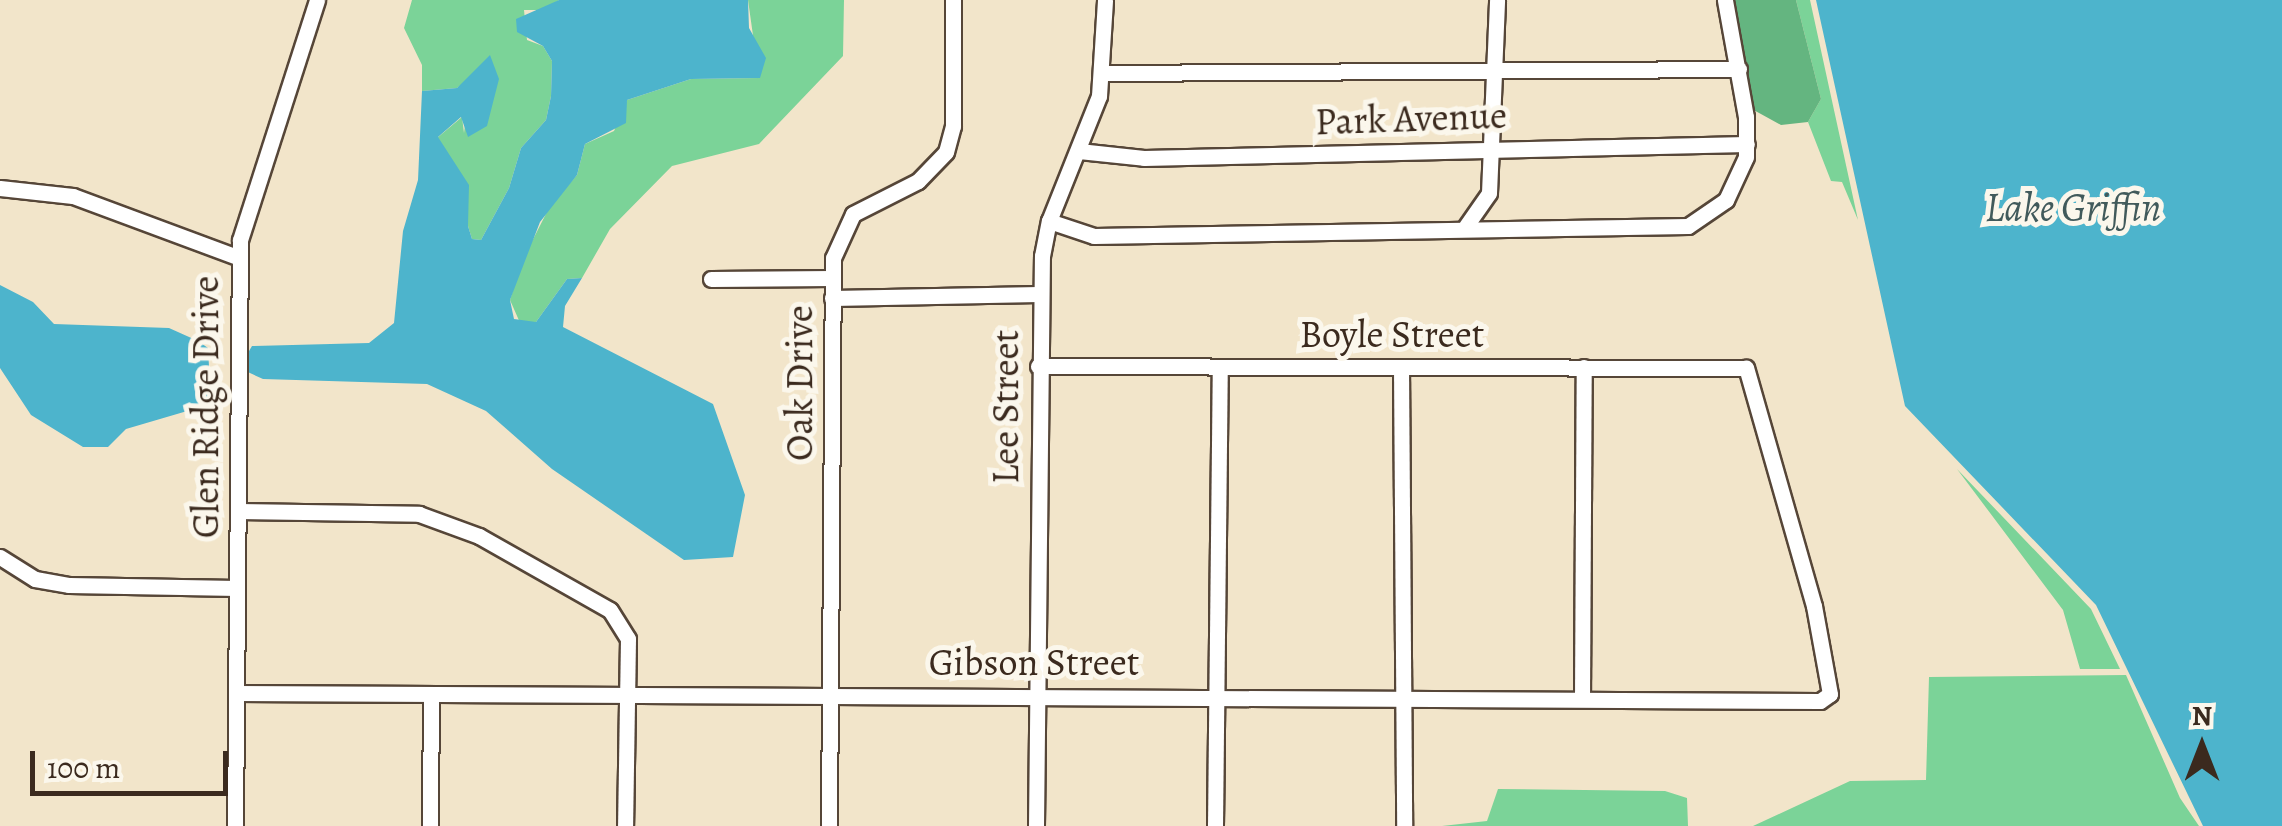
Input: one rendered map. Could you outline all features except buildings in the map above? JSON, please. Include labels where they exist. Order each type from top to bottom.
[{"type":"street","name":"Glen Ridge Drive","points":[[235,826],[240,258],[246,210],[317,0]]},
{"type":"street","name":"Oak Drive","points":[[830,826],[832,278],[837,241],[853,214],[918,181],[946,152],[953,126],[954,0]]},
{"type":"street","name":"Lee Street","points":[[1036,826],[1039,294],[1049,221],[1079,150],[1102,73],[1105,0]]},
{"type":"street","points":[[1466,226],[1489,192],[1498,0]]},
{"type":"street","points":[[1049,221],[1094,236],[1371,234],[1466,226],[1698,222],[1735,187],[1747,144],[1739,68],[1725,0]]},
{"type":"street","points":[[1102,73],[1739,68]]},
{"type":"street","name":"Park Avenue","points":[[1079,150],[1144,158],[1747,144]]},
{"type":"street","points":[[0,188],[73,196],[240,258]]},
{"type":"street","points":[[711,279],[832,278]]},
{"type":"street","points":[[832,298],[1039,294]]},
{"type":"street","name":"Boyle Street","points":[[1038,366],[1746,368],[1822,634],[1830,694]]},
{"type":"street","points":[[1401,367],[1404,826]]},
{"type":"street","points":[[1582,699],[1584,367]]},
{"type":"street","points":[[1216,826],[1220,369]]},
{"type":"street","points":[[238,511],[399,511],[479,536],[610,610],[628,639],[625,826]]},
{"type":"street","points":[[0,558],[35,579],[70,585],[237,588]]},
{"type":"street","name":"Gibson Street","points":[[236,694],[1820,701],[1830,694]]},
{"type":"street","points":[[430,696],[430,826]]},
{"type":"green space","points":[[412,0],[559,0],[544,10],[524,10],[527,40],[543,46],[552,61],[551,96],[546,120],[521,148],[509,188],[481,240],[472,239],[468,226],[468,185],[437,138],[462,117],[464,133],[471,77],[457,88],[422,91],[422,65],[404,28]]},
{"type":"green space","points":[[748,0],[844,0],[843,56],[759,144],[672,166],[610,229],[582,278],[567,279],[536,322],[521,325],[510,300],[523,259],[550,206],[577,175],[585,144],[614,131],[627,100],[691,79],[759,78]]},
{"type":"green space","points":[[1718,0],[1796,0],[1821,99],[1808,122],[1781,125],[1750,108]]},
{"type":"green space","points":[[1796,0],[1810,0],[1858,220],[1842,182],[1831,181],[1808,122],[1821,99]]},
{"type":"green space","points":[[1957,469],[2091,609],[2120,669],[2080,669],[2063,610]]},
{"type":"green space","points":[[2126,675],[2180,798],[2199,826],[1753,826],[1850,781],[1926,780],[1929,677]]},
{"type":"green space","points":[[1498,789],[1665,791],[1687,798],[1688,826],[1442,826],[1487,821]]},
{"type":"water","points":[[559,0],[748,0],[749,28],[766,58],[760,78],[691,79],[627,100],[626,123],[585,144],[577,175],[540,222],[510,300],[514,319],[536,322],[567,279],[582,278],[565,306],[563,327],[713,404],[745,495],[733,557],[684,560],[552,469],[486,411],[427,384],[263,379],[239,368],[252,346],[369,343],[394,323],[403,231],[418,180],[422,91],[457,88],[490,55],[499,79],[487,126],[468,137],[461,117],[438,137],[469,185],[468,226],[472,239],[481,240],[509,188],[521,148],[546,120],[551,96],[552,61],[543,46],[517,32],[516,19]]},
{"type":"water","name":"Lake Griffin","points":[[1816,0],[2282,0],[2282,826],[2203,826],[2096,605],[1905,406]]},
{"type":"water","points":[[0,285],[33,302],[54,324],[169,328],[198,341],[208,348],[211,404],[126,429],[108,447],[83,447],[31,415],[0,368]]}]
